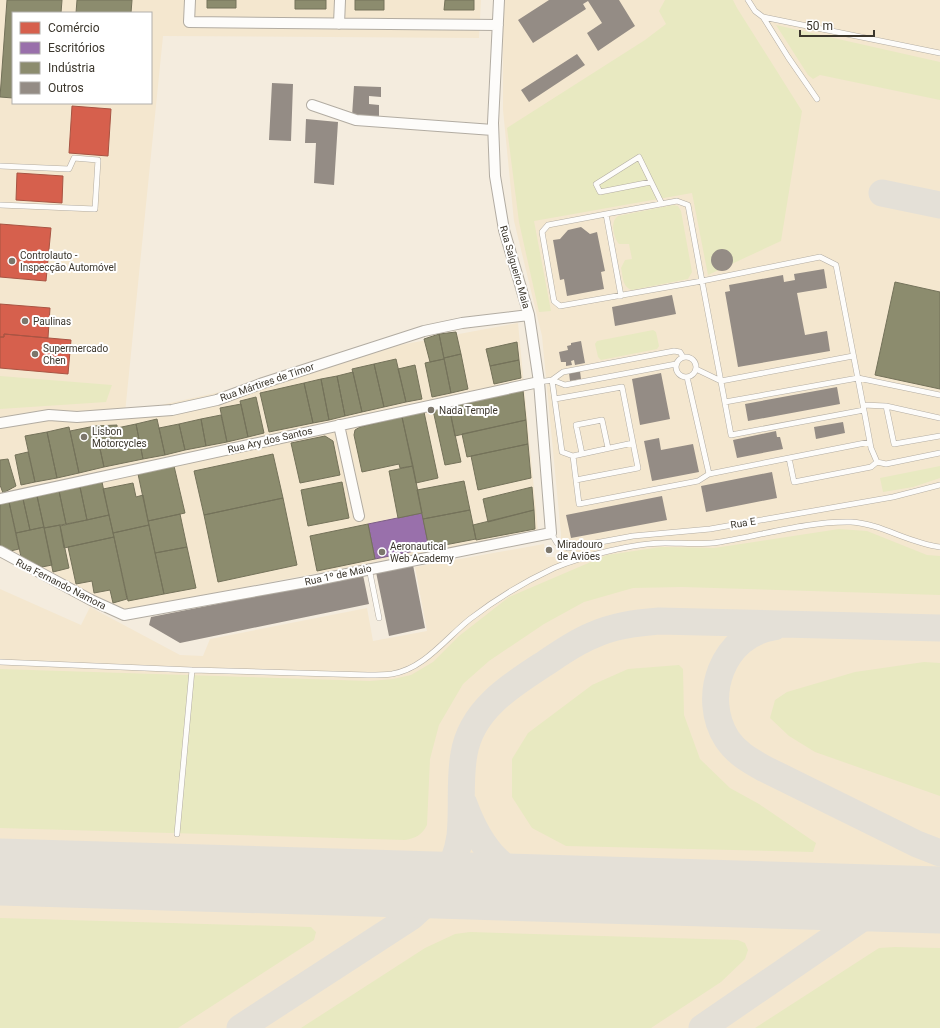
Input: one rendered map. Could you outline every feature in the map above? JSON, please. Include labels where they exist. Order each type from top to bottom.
[{"type":"street","points":[[190,0],[189,22],[498,25]]},
{"type":"street","points":[[339,24],[340,0]]},
{"type":"street","name":"Rua Salgueiro Maia","points":[[499,0],[493,130],[495,176],[504,230],[529,315],[539,382],[551,533]]},
{"type":"street","points":[[312,105],[356,120],[493,130]]},
{"type":"street","name":"Rua Mártires de Timor","points":[[0,423],[49,415],[84,416],[172,410],[217,400],[263,382],[424,331],[462,323],[529,315]]},
{"type":"street","name":"Rua Ary dos Santos","points":[[0,499],[539,382]]},
{"type":"street","points":[[340,425],[359,516]]},
{"type":"street","name":"Rua 1º de Maio","points":[[124,615],[312,581],[369,568],[551,533]]},
{"type":"street","name":"Rua Fernando Namora","points":[[0,551],[91,600],[124,615]]},
{"type":"lane","points":[[748,0],[755,11],[763,16],[940,53]]},
{"type":"lane","points":[[763,16],[788,57],[817,98]]},
{"type":"lane","points":[[651,182],[600,192],[596,184],[639,157],[662,204]]},
{"type":"lane","points":[[0,166],[69,169],[74,158],[98,160],[95,210],[0,205]]},
{"type":"lane","points":[[940,418],[886,406],[863,408],[731,434],[702,281],[688,205],[677,201],[606,214],[548,226],[542,232],[554,301],[560,306],[702,281],[820,257],[836,265],[863,408],[874,457],[877,462],[886,464],[940,453]]},
{"type":"lane","points":[[606,214],[621,296]]},
{"type":"lane","points":[[539,382],[552,380],[563,372],[674,351],[680,352],[683,356],[687,356],[694,360],[696,369],[694,374],[687,377],[679,375],[675,367],[676,364]]},
{"type":"lane","points":[[552,380],[565,385],[676,364],[683,356]]},
{"type":"lane","points":[[696,369],[721,382],[854,356]]},
{"type":"lane","points":[[687,377],[708,474]]},
{"type":"lane","points":[[725,402],[858,378],[940,395]]},
{"type":"lane","points":[[552,380],[562,452],[573,456],[633,443]]},
{"type":"lane","points":[[555,399],[622,387],[638,468],[576,480]]},
{"type":"lane","points":[[886,406],[894,444],[940,436]]},
{"type":"lane","points":[[582,454],[576,425],[602,420],[608,448]]},
{"type":"lane","points":[[573,456],[579,504],[698,481],[708,474],[870,442]]},
{"type":"lane","points":[[789,458],[794,482],[871,467],[877,462]]},
{"type":"lane","name":"Rua E","points":[[551,533],[557,543],[568,548],[633,536],[710,529],[893,497],[940,485]]},
{"type":"lane","points":[[0,662],[192,670],[368,675],[393,674],[422,661],[468,620],[499,598],[534,579],[556,568],[632,546],[664,543],[691,544],[719,542],[830,522],[853,522],[880,527],[912,541],[940,547]]},
{"type":"lane","points":[[369,568],[379,618]]},
{"type":"lane","points":[[177,834],[192,670]]},
{"type":"shaded area","points":[[0,0],[481,0],[479,38],[163,36],[125,413],[324,369],[389,347],[518,323],[538,531],[125,610],[6,552],[0,552]]},
{"type":"shaded area","points":[[503,0],[940,0],[940,1028],[0,1028],[0,589],[81,625],[90,607],[180,655],[203,656],[210,639],[367,608],[373,641],[427,631],[415,567],[544,544],[546,557],[561,557],[561,534],[542,336],[514,221],[503,110]]},
{"type":"green space","points":[[665,0],[733,0],[802,111],[781,241],[708,275],[692,193],[534,221],[551,311],[539,312],[519,222],[507,128],[645,40],[666,24],[659,11]]},
{"type":"green space","points":[[776,25],[940,62],[940,100],[820,75],[813,79],[808,75]]},
{"type":"green space","points":[[673,205],[678,206],[681,211],[692,272],[688,279],[632,290],[629,289],[625,284],[621,268],[625,260],[632,259],[629,244],[619,244],[615,237],[613,225],[616,218],[618,216]]},
{"type":"green space","points":[[653,330],[656,332],[659,346],[657,349],[601,360],[598,357],[595,344],[597,341]]},
{"type":"green space","points":[[0,376],[112,385],[106,402],[0,409]]},
{"type":"green space","points":[[940,466],[940,478],[913,487],[883,492],[880,478]]},
{"type":"green space","points":[[839,529],[867,531],[927,555],[940,556],[940,595],[682,587],[633,588],[584,602],[544,624],[489,661],[463,684],[439,725],[430,759],[427,825],[418,836],[405,840],[0,828],[0,669],[370,681],[393,679],[411,675],[433,662],[459,636],[509,597],[607,555],[661,547],[714,548]]},
{"type":"green space","points":[[924,662],[940,663],[940,796],[815,752],[789,736],[770,718],[775,700],[787,692],[855,672]]},
{"type":"green space","points":[[679,665],[683,669],[684,715],[700,759],[730,788],[759,804],[816,843],[813,852],[566,846],[532,828],[512,797],[512,759],[528,733],[592,685],[628,669]]},
{"type":"green space","points":[[0,918],[311,927],[316,932],[314,940],[178,1028],[0,1028]]},
{"type":"green space","points":[[470,932],[738,940],[745,943],[748,950],[745,959],[721,982],[651,1028],[301,1028],[425,948],[455,934]]},
{"type":"green space","points":[[879,948],[940,948],[940,1028],[755,1028]]},
{"type":"building: Comércio","points":[[72,106],[111,109],[108,156],[69,153]]},
{"type":"building: Comércio","points":[[17,173],[63,176],[62,203],[16,200]]},
{"type":"building: Comércio","points":[[0,224],[51,228],[46,281],[0,277]]},
{"type":"building: Comércio","name":"Paulinas","points":[[0,304],[50,308],[48,338],[4,334],[4,337],[0,337]]},
{"type":"building: Comércio","name":"Supermercado Chen","points":[[4,334],[71,340],[68,374],[0,368],[0,337],[4,337]]},
{"type":"building: Escritórios","points":[[422,513],[429,548],[375,559],[368,524]]},
{"type":"building: Indústria","points":[[7,0],[62,0],[61,12],[12,12],[12,98],[0,97]]},
{"type":"building: Indústria","points":[[77,0],[132,0],[131,12],[76,12]]},
{"type":"building: Indústria","points":[[207,0],[236,0],[236,8],[207,8]]},
{"type":"building: Indústria","points":[[295,0],[326,0],[326,9],[295,9]]},
{"type":"building: Indústria","points":[[355,0],[384,0],[384,10],[355,10]]},
{"type":"building: Indústria","points":[[445,0],[474,0],[474,10],[444,10]]},
{"type":"building: Indústria","points":[[895,282],[940,292],[940,389],[875,375]]},
{"type":"building: Indústria","points":[[456,332],[461,354],[444,358],[439,334]]},
{"type":"building: Indústria","points":[[439,334],[444,359],[430,362],[424,339]]},
{"type":"building: Indústria","points":[[517,342],[519,360],[490,366],[486,349]]},
{"type":"building: Indústria","points":[[461,354],[468,389],[451,393],[444,358]]},
{"type":"building: Indústria","points":[[396,359],[406,402],[384,407],[374,364]]},
{"type":"building: Indústria","points":[[444,359],[451,393],[432,397],[425,363]]},
{"type":"building: Indústria","points":[[519,360],[521,378],[494,384],[490,366]]},
{"type":"building: Indústria","points":[[374,364],[384,407],[362,412],[352,369]]},
{"type":"building: Indústria","points":[[415,365],[422,399],[406,402],[398,369]]},
{"type":"building: Indústria","points":[[353,372],[362,412],[345,416],[337,376]]},
{"type":"building: Indústria","points":[[337,376],[345,416],[329,420],[321,379]]},
{"type":"building: Indústria","points":[[321,379],[329,420],[313,423],[304,383]]},
{"type":"building: Indústria","points":[[304,383],[313,423],[269,432],[260,393]]},
{"type":"building: Indústria","points":[[523,390],[526,420],[455,436],[449,407]]},
{"type":"building: Indústria","points":[[256,397],[264,433],[248,437],[240,401]]},
{"type":"building: Indústria","points":[[241,404],[248,437],[227,442],[220,408]]},
{"type":"building: Indústria","points":[[449,407],[461,462],[445,465],[433,410]]},
{"type":"building: Indústria","points":[[424,412],[438,478],[416,483],[402,417]]},
{"type":"building: Indústria","points":[[221,415],[227,442],[206,446],[201,419]]},
{"type":"building: Indústria","points":[[402,417],[413,466],[400,468],[399,464],[362,472],[354,435],[355,430],[360,427]]},
{"type":"building: Indústria","points":[[157,419],[165,455],[143,459],[136,424]]},
{"type":"building: Indústria","points":[[201,419],[206,446],[185,450],[179,424]]},
{"type":"building: Indústria","points":[[526,420],[528,444],[467,457],[462,434]]},
{"type":"building: Indústria","points":[[136,424],[143,459],[104,467],[95,426],[117,425],[117,428]]},
{"type":"building: Indústria","points":[[179,424],[185,450],[165,455],[159,428]]},
{"type":"building: Indústria","points":[[95,426],[104,467],[79,473],[70,431]]},
{"type":"building: Indústria","points":[[69,427],[79,473],[57,478],[47,432]]},
{"type":"building: Indústria","points":[[47,432],[57,478],[35,482],[25,436]]},
{"type":"building: Indústria","points":[[325,436],[333,441],[340,475],[300,483],[291,443]]},
{"type":"building: Indústria","points":[[528,444],[531,478],[478,490],[471,456]]},
{"type":"building: Indústria","points":[[28,452],[35,482],[21,485],[15,455]]},
{"type":"building: Indústria","points":[[273,454],[283,498],[204,515],[194,471]]},
{"type":"building: Indústria","points":[[8,459],[16,486],[3,493],[0,485],[0,460]]},
{"type":"building: Indústria","points":[[174,466],[185,513],[148,521],[138,474]]},
{"type":"building: Indústria","points":[[413,466],[422,513],[398,518],[389,471]]},
{"type":"building: Indústria","points":[[464,481],[470,510],[423,519],[417,490]]},
{"type":"building: Indústria","points":[[102,482],[109,515],[87,520],[80,487]]},
{"type":"building: Indústria","points":[[342,482],[349,518],[308,526],[301,490]]},
{"type":"building: Indústria","points":[[133,483],[136,497],[143,495],[149,525],[113,533],[103,489]]},
{"type":"building: Indústria","points":[[80,487],[87,520],[66,524],[59,491]]},
{"type":"building: Indústria","points":[[532,487],[534,510],[488,522],[483,499]]},
{"type":"building: Indústria","points":[[59,491],[66,524],[44,528],[37,496]]},
{"type":"building: Indústria","points":[[37,496],[44,527],[30,530],[23,499]]},
{"type":"building: Indústria","points":[[283,498],[297,565],[218,582],[204,515]]},
{"type":"building: Indústria","points":[[23,499],[30,530],[16,533],[9,502]]},
{"type":"building: Indústria","points":[[9,502],[19,549],[6,552],[0,547],[0,504]]},
{"type":"building: Indústria","points":[[470,510],[476,539],[429,548],[423,519]]},
{"type":"building: Indústria","points":[[534,510],[535,529],[476,540],[473,525]]},
{"type":"building: Indústria","points":[[180,514],[187,547],[155,553],[148,521]]},
{"type":"building: Indústria","points":[[109,515],[114,537],[64,548],[60,526]]},
{"type":"building: Indústria","points":[[368,524],[375,559],[317,571],[310,536]]},
{"type":"building: Indústria","points":[[60,525],[69,568],[53,572],[44,528]]},
{"type":"building: Indústria","points":[[149,525],[164,594],[128,601],[113,533]]},
{"type":"building: Indústria","points":[[44,527],[52,565],[42,567],[21,557],[16,533]]},
{"type":"building: Indústria","points":[[114,537],[127,599],[113,603],[110,590],[94,593],[92,581],[76,584],[68,547]]},
{"type":"building: Indústria","points":[[187,547],[196,588],[164,594],[155,553]]},
{"type":"building: Outros","points":[[549,0],[619,0],[635,26],[598,51],[587,33],[602,23],[588,1],[583,4],[586,9],[533,43],[518,20]]},
{"type":"building: Outros","points":[[577,54],[585,65],[529,102],[521,90]]},
{"type":"building: Outros","points":[[272,83],[293,84],[291,141],[269,140]]},
{"type":"building: Outros","points":[[354,86],[381,87],[381,97],[369,96],[369,104],[379,105],[379,117],[352,116]]},
{"type":"building: Outros","points":[[306,119],[338,122],[334,185],[314,183],[316,143],[305,143]]},
{"type":"building: Outros","points":[[581,227],[590,234],[597,232],[605,271],[601,272],[604,289],[567,296],[564,279],[560,280],[553,240],[560,239],[568,230]]},
{"type":"building: Outros","points":[[722,249],[730,252],[733,260],[730,268],[722,271],[714,268],[711,260],[714,252]]},
{"type":"building: Outros","points":[[824,269],[827,288],[797,293],[805,335],[827,331],[830,351],[738,367],[725,292],[730,291],[729,285],[783,275],[784,282],[795,280],[794,274]]},
{"type":"building: Outros","points":[[672,295],[676,314],[615,326],[612,307]]},
{"type":"building: Outros","points":[[581,341],[585,363],[575,365],[574,360],[571,361],[572,365],[566,366],[566,362],[561,362],[559,352],[568,350],[567,346],[571,345],[571,343]]},
{"type":"building: Outros","points":[[580,371],[581,379],[570,381],[569,373]]},
{"type":"building: Outros","points":[[661,373],[670,419],[640,425],[632,379]]},
{"type":"building: Outros","points":[[837,387],[840,404],[748,421],[745,404]]},
{"type":"building: Outros","points":[[843,422],[845,433],[816,439],[814,427]]},
{"type":"building: Outros","points":[[776,431],[777,437],[780,437],[783,449],[737,458],[733,440]]},
{"type":"building: Outros","points":[[659,438],[661,450],[693,444],[699,472],[652,481],[644,441]]},
{"type":"building: Outros","points":[[772,472],[777,498],[706,512],[701,486]]},
{"type":"building: Outros","points":[[662,496],[667,520],[571,538],[566,515]]},
{"type":"building: Outros","points":[[413,565],[425,628],[389,636],[376,572]]},
{"type":"building: Outros","points":[[363,575],[369,604],[180,643],[149,625],[151,617]]},
{"type":"taxiway","points":[[882,193],[940,205]]},
{"type":"taxiway","points":[[240,1028],[411,917],[437,891],[449,871],[458,848],[461,826],[461,785],[464,754],[468,738],[475,724],[483,712],[518,681],[573,645],[615,627],[659,621],[940,628]]},
{"type":"taxiway","points":[[774,627],[756,632],[741,642],[730,654],[721,670],[717,687],[716,705],[719,722],[727,739],[740,753],[765,769],[917,844],[940,853]]},
{"type":"taxiway","points":[[464,804],[478,836],[497,860],[522,878],[555,889]]},
{"type":"taxiway","points":[[702,1028],[890,899]]},
{"type":"runway","points":[[0,872],[940,900]]},
{"type":"place","name":"Controlauto - Inspecção Automóvel","points":[[12,261]]},
{"type":"place","name":"Paulinas","points":[[25,321]]},
{"type":"place","name":"Supermercado Chen","points":[[35,354]]},
{"type":"place","name":"Nada Temple","points":[[431,410]]},
{"type":"place","name":"Lisbon Motorcycles","points":[[84,437]]},
{"type":"place","name":"Miradouro de Aviões","points":[[549,550]]},
{"type":"place","name":"Aeronautical Web Academy","points":[[382,552]]}]
